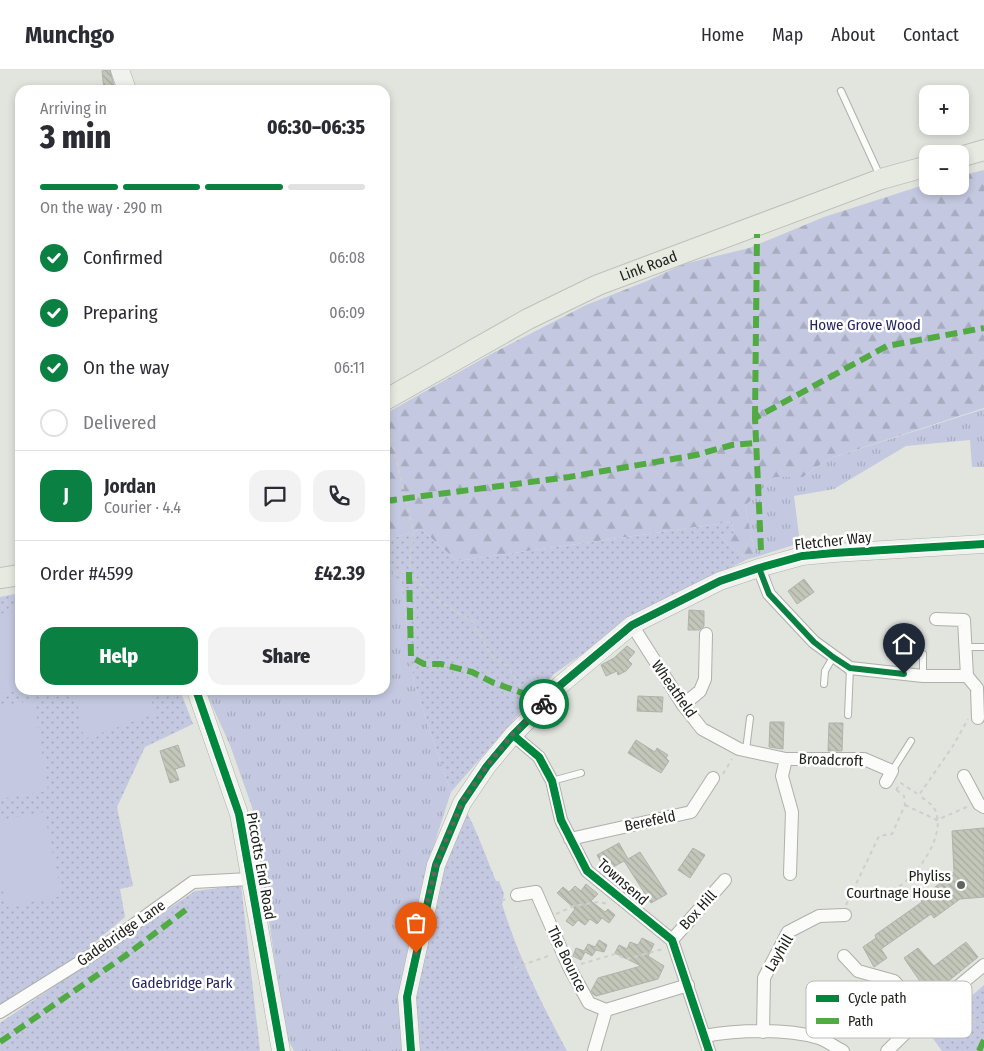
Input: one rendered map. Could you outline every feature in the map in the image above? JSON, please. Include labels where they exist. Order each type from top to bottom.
[{"type":"main road","points":[[969,154],[984,150]]},
{"type":"main road","name":"Link Road","points":[[390,398],[528,319],[598,285],[881,179],[919,168]]},
{"type":"main road","points":[[0,578],[15,576]]},
{"type":"street","points":[[120,70],[125,85]]},
{"type":"street","name":"Fletcher Way","points":[[411,1051],[407,997],[436,865],[462,802],[512,735],[542,706],[558,687],[632,626],[720,581],[802,556],[984,544]]},
{"type":"street","points":[[759,568],[769,594],[814,642],[850,668],[923,676],[967,676]]},
{"type":"street","points":[[936,619],[964,620],[967,676],[977,688],[978,718]]},
{"type":"street","name":"Wheatfield","points":[[632,626],[682,706],[702,729],[742,749],[786,759]]},
{"type":"street","points":[[682,706],[700,691],[705,679],[706,634]]},
{"type":"street","name":"Piccotts End Road","points":[[198,695],[239,814],[281,1051]]},
{"type":"street","name":"Townsend","points":[[512,735],[539,757],[552,781],[561,820],[587,871],[673,943]]},
{"type":"street","name":"Broadcroft","points":[[786,759],[864,758],[889,776]]},
{"type":"street","points":[[786,759],[782,776],[792,812],[790,874]]},
{"type":"street","points":[[964,776],[981,805]]},
{"type":"street","name":"Berefeld","points":[[570,838],[691,812],[713,778]]},
{"type":"street","name":"Gadebridge Lane","points":[[0,1012],[96,952],[194,882],[249,879]]},
{"type":"street","name":"Box Hill","points":[[673,943],[725,880]]},
{"type":"street","name":"The Bounce","points":[[517,895],[536,892],[569,968],[589,1003],[606,1010]]},
{"type":"street","name":"Layhill","points":[[763,1032],[764,978],[788,932],[819,916],[845,915]]},
{"type":"street","points":[[673,943],[709,1051]]},
{"type":"street","points":[[844,956],[858,971],[894,981]]},
{"type":"street","points":[[965,981],[984,965]]},
{"type":"street","points":[[594,1051],[606,1010],[688,986]]},
{"type":"street","points":[[704,1036],[763,1032],[806,1037]]},
{"type":"street","points":[[819,1038],[843,1051]]},
{"type":"street","points":[[887,1051],[900,1038]]},
{"type":"lane","points":[[841,91],[881,179]]},
{"type":"lane","points":[[965,647],[984,648]]},
{"type":"lane","points":[[900,654],[923,654],[923,676]]},
{"type":"lane","points":[[824,684],[825,671],[833,657]]},
{"type":"lane","points":[[848,716],[850,668]]},
{"type":"lane","points":[[742,749],[750,718]]},
{"type":"lane","points":[[889,776],[911,741]]},
{"type":"lane","points":[[552,781],[581,773]]},
{"type":"path","points":[[390,424],[413,531],[409,572]]},
{"type":"path","points":[[390,573],[409,572],[434,598],[473,622],[491,655],[508,666],[524,693]]},
{"type":"path","points":[[919,795],[953,746],[968,720],[978,718]]},
{"type":"path","points":[[713,778],[719,781],[742,749]]},
{"type":"path","points":[[845,915],[846,903],[879,836],[892,834],[905,805],[904,796],[896,790],[889,776]]},
{"type":"path","points":[[854,888],[876,896],[893,891],[922,864],[936,839],[937,820],[934,808],[901,783],[896,790]]},
{"type":"path","points":[[905,805],[937,820]]},
{"type":"path","points":[[937,820],[962,808],[981,805]]},
{"type":"path","points":[[494,903],[517,895]]},
{"type":"path","points":[[547,917],[574,906],[598,902],[614,904],[619,899]]},
{"type":"path","points":[[569,968],[615,954],[627,959],[673,943]]},
{"type":"path","points":[[514,968],[562,951]]},
{"type":"green space","name":"Howe Grove Wood","points":[[984,170],[984,408],[828,459],[803,477],[774,477],[745,506],[756,557],[748,559],[728,545],[721,536],[734,532],[732,522],[457,561],[421,529],[390,539],[390,411],[491,354],[586,305],[684,264],[749,248],[824,217],[919,187],[919,195],[969,195],[969,174]]},
{"type":"green space","points":[[984,409],[984,467],[972,467],[970,440],[906,446],[834,489],[794,496],[800,543],[756,557],[745,506],[774,477],[803,477],[828,459]]},
{"type":"green space","points":[[732,522],[734,533],[721,536],[728,545],[748,559],[646,609],[554,674],[451,792],[414,684],[401,578],[390,579],[390,539],[421,529],[457,561]]},
{"type":"green space","points":[[401,578],[414,684],[451,792],[426,870],[404,1051],[294,1051],[286,1036],[252,807],[230,745],[207,695],[390,695],[390,579]]},
{"type":"green space","points":[[15,594],[15,695],[182,695],[193,724],[145,747],[117,807],[133,886],[120,889],[125,917],[73,961],[0,1005],[0,597]]},
{"type":"green space","points":[[14,611],[15,691],[0,694],[0,614]]},
{"type":"green space","points":[[76,695],[150,695],[155,714],[84,739]]},
{"type":"green space","points":[[34,700],[48,791],[0,799],[0,707]]},
{"type":"green space","points":[[462,803],[496,881],[499,881],[504,894],[502,904],[523,961],[567,1051],[411,1051],[407,997]]},
{"type":"green space","points":[[44,812],[62,896],[6,907],[0,877],[0,820]]},
{"type":"green space","name":"Gadebridge Park","points":[[241,885],[260,1051],[0,1051],[0,1023],[195,891]]},
{"type":"green space","points":[[984,985],[984,1051],[942,1051],[933,1038],[972,1038],[972,995]]},
{"type":"building","points":[[110,70],[114,85],[103,85],[102,71]]},
{"type":"building","points":[[804,579],[814,592],[797,604],[788,591]]},
{"type":"building","points":[[689,610],[704,611],[704,626],[699,630],[688,630]]},
{"type":"building","points":[[627,646],[635,652],[628,660],[632,664],[626,671],[618,675],[617,671],[606,676],[601,665],[614,658]]},
{"type":"building","points":[[638,696],[663,697],[662,712],[637,711]]},
{"type":"building","points":[[770,722],[784,722],[783,749],[769,747]]},
{"type":"building","points":[[829,723],[843,723],[842,751],[828,751]]},
{"type":"building","points":[[636,740],[655,752],[657,748],[668,755],[666,758],[669,761],[661,773],[628,753]]},
{"type":"building","points":[[178,745],[185,766],[175,769],[179,780],[170,783],[160,751]]},
{"type":"building","name":"Phyliss Courtnage House","points":[[984,828],[984,897],[960,899],[934,918],[931,914],[881,949],[887,958],[874,967],[863,947],[876,938],[875,935],[922,902],[920,899],[954,872],[952,831]]},
{"type":"building","points":[[619,843],[628,859],[640,852],[667,894],[651,903],[624,861],[606,871],[597,855]]},
{"type":"building","points":[[693,848],[705,855],[690,878],[678,870]]},
{"type":"building","points":[[586,884],[598,894],[591,901],[605,912],[608,909],[615,915],[609,923],[602,918],[597,924],[590,919],[585,925],[578,920],[573,926],[566,921],[575,909],[557,893],[563,887],[569,892],[575,886],[581,891]]},
{"type":"building","points":[[642,938],[654,944],[648,956],[664,966],[658,979],[596,996],[593,994],[591,991],[598,978],[641,966],[615,953],[619,945],[627,949],[630,942],[638,945]]},
{"type":"building","points":[[599,940],[607,945],[604,952],[596,950],[592,956],[585,952],[581,960],[573,956],[576,948],[584,951],[588,944],[595,947]]},
{"type":"building","points":[[966,942],[978,957],[948,981],[920,981],[904,958],[918,948],[934,966]]},
{"type":"marked path","points":[[755,418],[757,234]]},
{"type":"marked path","points":[[761,550],[755,418],[887,346],[984,328]]},
{"type":"marked path","points":[[390,500],[569,477],[696,455],[732,445],[756,443]]},
{"type":"marked path","points":[[409,572],[411,657],[424,664],[441,664],[472,672],[494,683],[528,695],[542,706]]},
{"type":"marked path","points":[[0,1042],[125,956],[187,909]]},
{"type":"marked path","points":[[979,1051],[984,1040]]},
{"type":"cycle path","points":[[411,1051],[407,997],[436,865],[462,803],[487,766],[558,687],[632,625],[720,581],[802,556],[984,544]]},
{"type":"cycle path","points":[[198,695],[239,814],[281,1051]]},
{"type":"cycle path","points":[[513,735],[539,757],[552,781],[561,820],[587,871],[672,940],[709,1051]]},
{"type":"way so far","points":[[416,953],[436,865],[462,802],[512,735],[544,704]]},
{"type":"place","name":"Phyliss Courtnage House","points":[[961,885]]},
{"type":"route","points":[[544,704],[558,687],[632,626],[720,581],[759,568],[769,594],[814,642],[833,657],[850,668],[904,674]]}]
